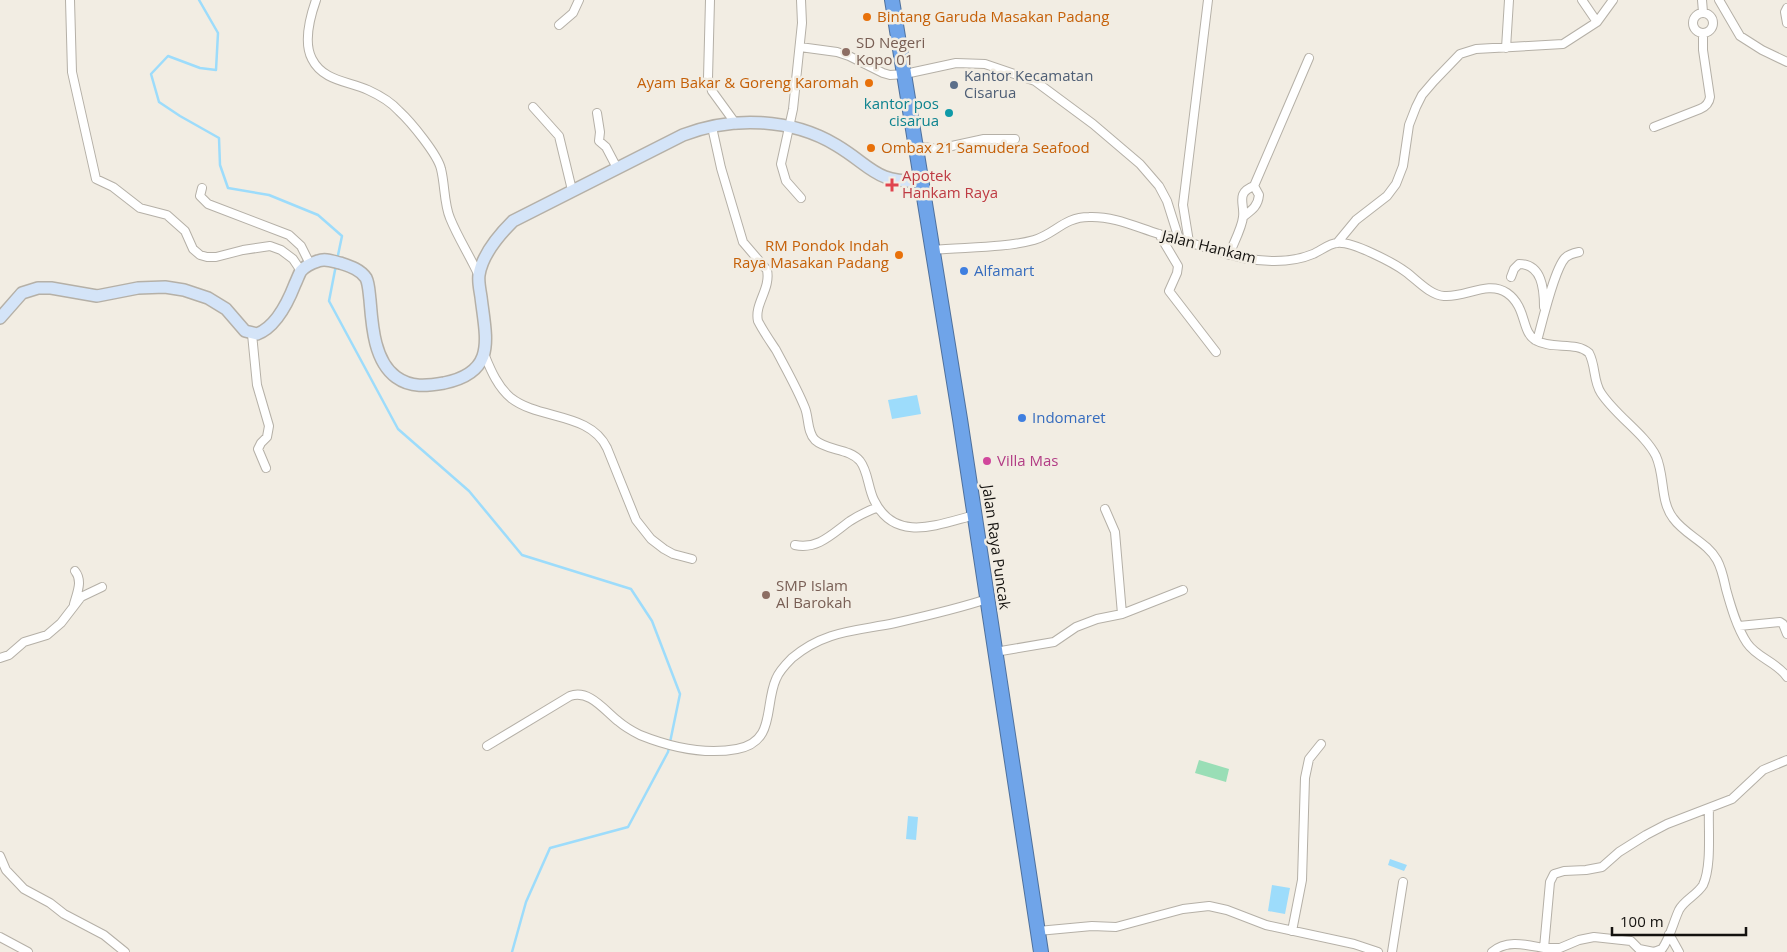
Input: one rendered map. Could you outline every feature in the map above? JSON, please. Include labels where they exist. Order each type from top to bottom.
[{"type":"highway","name":"Jalan Raya Puncak","points":[[892,0],[975,515],[1040,952]]},
{"type":"main road","points":[[0,318],[22,293],[38,288],[51,288],[97,296],[138,288],[165,287],[196,293],[218,303],[230,313],[243,330],[252,334],[258,334],[282,310],[305,268],[322,260],[328,260],[350,266],[360,272],[367,280],[375,340],[388,367],[398,378],[421,386],[453,381],[469,374],[485,356],[486,332],[479,276],[487,256],[496,241],[513,221],[684,136],[712,127],[736,124],[765,123],[788,126],[806,130],[825,139],[882,177],[899,181],[922,181]]},
{"type":"street","points":[[70,0],[72,72],[84,118],[95,178],[113,187],[140,208],[166,215],[185,231],[193,249],[200,255],[207,257],[216,256],[270,246],[281,250],[305,268]]},
{"type":"street","points":[[316,0],[310,23],[308,44],[314,62],[321,70],[333,78],[368,90],[390,104],[402,115],[429,148],[439,163],[450,218],[479,276]]},
{"type":"street","points":[[559,25],[574,13],[579,0]]},
{"type":"street","points":[[710,0],[708,78],[712,91],[736,124]]},
{"type":"street","points":[[801,0],[802,23],[793,109],[788,126],[781,169],[791,189],[801,198]]},
{"type":"street","points":[[1189,242],[1183,205],[1208,0]]},
{"type":"street","points":[[1506,48],[1509,0]]},
{"type":"street","points":[[1582,0],[1597,22]]},
{"type":"street","points":[[1613,0],[1597,22],[1563,44],[1467,51],[1460,54],[1439,74],[1422,95],[1412,116],[1407,135],[1403,166],[1396,184],[1387,196],[1356,220],[1337,242],[1386,260],[1431,292],[1440,296],[1460,295],[1489,288],[1502,290],[1511,296],[1520,307],[1528,332],[1537,341],[1557,346],[1582,348],[1589,353],[1600,392],[1619,416],[1645,441],[1655,454],[1672,517],[1710,550],[1718,561],[1739,626],[1751,648],[1780,668],[1787,677]]},
{"type":"street","points":[[1702,0],[1703,12]]},
{"type":"street","points":[[1719,0],[1740,36],[1762,50],[1787,62]]},
{"type":"street","points":[[1787,8],[1785,12],[1787,22]]},
{"type":"street","points":[[1703,12],[1710,15],[1713,21],[1712,28],[1703,33],[1697,30],[1693,21],[1697,15],[1703,12]]},
{"type":"street","points":[[1654,128],[1700,109],[1709,102],[1703,33]]},
{"type":"street","points":[[800,47],[837,52],[883,73],[894,75],[956,63],[985,64],[1035,81],[1115,142],[1144,169],[1159,186],[1167,201],[1179,239]]},
{"type":"street","points":[[1229,255],[1244,216],[1242,201],[1245,192],[1254,186],[1309,58]]},
{"type":"street","points":[[534,107],[559,136],[572,190]]},
{"type":"street","points":[[597,113],[600,141],[606,147],[617,168]]},
{"type":"street","points":[[712,127],[721,168],[743,242],[767,270],[767,282],[757,312],[758,321],[785,367],[805,407],[813,438],[859,460],[863,466],[871,494],[878,507],[896,524],[913,528],[975,515]]},
{"type":"street","points":[[916,146],[938,149],[984,139],[1015,140]]},
{"type":"street","points":[[1244,216],[1254,209],[1259,199],[1254,186]]},
{"type":"street","points":[[202,188],[200,196],[208,204],[290,235],[300,246],[305,268]]},
{"type":"street","name":"Jalan Hankam","points":[[933,250],[1012,244],[1034,240],[1064,223],[1084,217],[1115,220],[1229,255],[1262,260],[1296,260],[1314,254],[1337,242]]},
{"type":"street","points":[[1159,234],[1178,266],[1169,291],[1216,352]]},
{"type":"street","points":[[1537,341],[1562,262],[1571,253],[1579,252]]},
{"type":"street","points":[[1511,277],[1514,269],[1519,264],[1529,265],[1536,270],[1543,287],[1544,315]]},
{"type":"street","points":[[252,334],[257,385],[270,426],[267,437],[258,449],[266,468]]},
{"type":"street","points":[[485,356],[496,381],[512,399],[531,408],[576,422],[594,431],[602,438],[636,520],[651,539],[664,549],[673,554],[692,559]]},
{"type":"street","points":[[795,545],[808,546],[818,543],[834,534],[850,521],[878,507]]},
{"type":"street","points":[[1105,509],[1115,532],[1122,614]]},
{"type":"street","points":[[73,606],[79,582],[79,576],[75,570]]},
{"type":"street","points":[[0,658],[9,655],[24,642],[47,635],[60,624],[84,595],[102,587]]},
{"type":"street","points":[[995,652],[1054,642],[1076,627],[1097,619],[1122,614],[1183,590]]},
{"type":"street","points":[[487,746],[570,696],[579,694],[594,701],[631,730],[666,743],[707,751],[745,747],[754,743],[759,738],[767,724],[776,678],[788,662],[806,648],[845,632],[935,614],[987,599]]},
{"type":"street","points":[[1739,626],[1780,622],[1783,624],[1787,634]]},
{"type":"street","points":[[1292,931],[1302,883],[1305,778],[1309,758],[1321,744]]},
{"type":"street","points":[[1544,948],[1550,882],[1554,874],[1564,871],[1602,867],[1619,852],[1646,835],[1662,826],[1732,798],[1763,770],[1787,760]]},
{"type":"street","points":[[1492,952],[1502,946],[1514,944],[1560,950],[1579,940],[1594,937],[1631,941],[1638,950],[1658,951],[1665,945],[1681,907],[1699,891],[1706,878],[1709,864],[1709,808]]},
{"type":"street","points":[[0,856],[6,870],[24,889],[50,903],[64,914],[104,935],[125,952]]},
{"type":"street","points":[[1392,952],[1402,882]]},
{"type":"street","points":[[1038,931],[1092,926],[1116,927],[1183,909],[1204,906],[1227,910],[1266,925],[1354,944],[1378,952]]},
{"type":"street","points":[[1669,934],[1680,952]]},
{"type":"street","points":[[0,937],[28,952]]},
{"type":"green space","points":[[1199,760],[1229,769],[1226,782],[1195,773]]},
{"type":"water","points":[[917,395],[921,414],[892,419],[888,400]]},
{"type":"water","points":[[908,816],[918,817],[916,840],[906,839]]},
{"type":"water","points":[[1390,859],[1407,865],[1404,871],[1388,865]]},
{"type":"water","points":[[1272,885],[1290,888],[1285,914],[1268,911]]},
{"type":"waterway","points":[[199,0],[218,33],[216,70],[200,68],[168,56],[151,74],[159,102],[219,138],[220,165],[228,188],[269,195],[318,215],[342,236],[337,260]]},
{"type":"waterway","points":[[336,265],[329,301],[398,429],[469,491],[522,555],[631,589],[652,621],[680,694],[668,752],[628,827],[550,848],[526,902],[512,952]]},
{"type":"place","name":"Bintang Garuda Masakan Padang","points":[[867,17]]},
{"type":"place","name":"SD Negeri Kopo 01","points":[[846,52]]},
{"type":"place","name":"Ayam Bakar & Goreng Karomah","points":[[869,83]]},
{"type":"place","name":"Kantor Kecamatan Cisarua","points":[[954,85]]},
{"type":"place","name":"kantor pos cisarua","points":[[949,113]]},
{"type":"place","name":"Ombax 21 Samudera Seafood","points":[[871,148]]},
{"type":"place","name":"Apotek Hankam Raya","points":[[892,185]]},
{"type":"place","name":"RM Pondok Indah Raya Masakan Padang","points":[[899,255]]},
{"type":"place","name":"Alfamart","points":[[964,271]]},
{"type":"place","name":"Indomaret","points":[[1022,418]]},
{"type":"place","name":"Villa Mas","points":[[987,461]]},
{"type":"place","name":"SMP Islam Al Barokah","points":[[766,595]]}]
